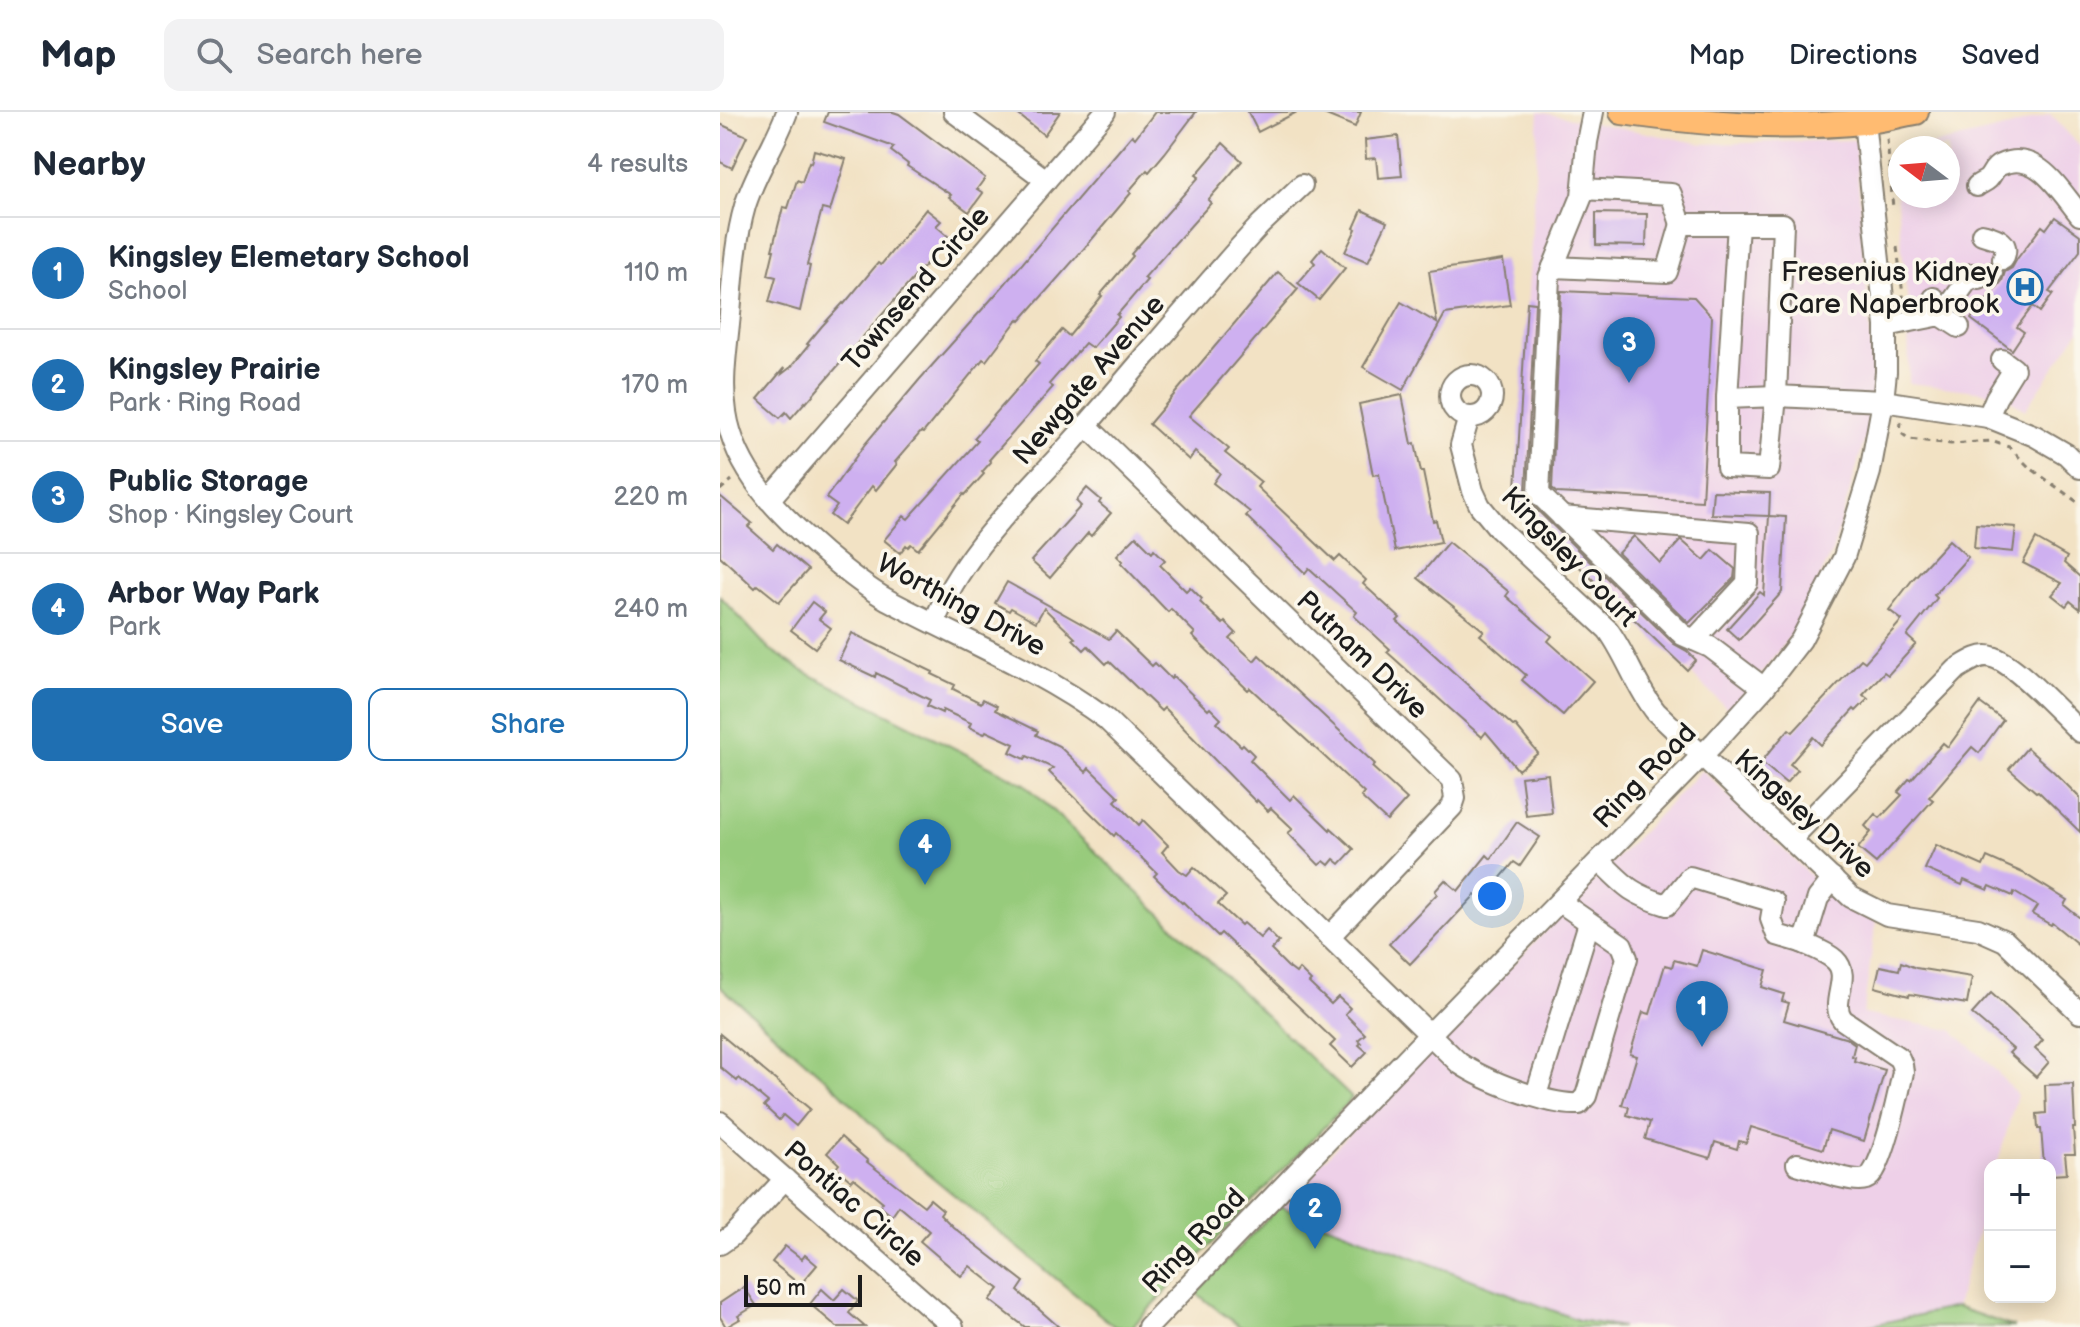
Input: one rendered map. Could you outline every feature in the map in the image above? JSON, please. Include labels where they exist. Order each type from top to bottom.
[{"type":"main road","points":[[1622,112],[1759,126],[1864,121],[1916,112]]},
{"type":"street","name":"Worthing Drive","points":[[787,112],[756,175],[739,229],[723,412],[753,481],[801,533],[885,599],[1060,688],[1106,719],[1459,1063],[1500,1084],[1566,1105],[1579,1104],[1586,1096],[1627,958],[1622,945],[1560,902]]},
{"type":"street","points":[[954,112],[1046,180]]},
{"type":"street","name":"Townsend Circle","points":[[769,500],[1105,112]]},
{"type":"street","points":[[1593,112],[1582,196],[1549,277],[1539,494],[1683,635],[1710,647],[1764,688]]},
{"type":"street","name":"Ring Road","points":[[1148,1327],[1701,756],[1764,688],[1801,640],[1844,557],[1870,472],[1883,401],[1886,326],[1864,121]]},
{"type":"street","points":[[1977,186],[1990,178],[1993,169],[2001,164],[2029,163],[2040,168],[2080,215]]},
{"type":"street","name":"Newgate Avenue","points":[[934,623],[948,593],[983,541],[1249,236],[1302,185]]},
{"type":"street","points":[[1553,267],[1667,272],[1681,224],[1671,194],[1583,189]]},
{"type":"street","points":[[1681,224],[1738,224],[1783,224],[1776,396],[1769,469],[1727,467],[1727,398],[1738,224]]},
{"type":"street","points":[[1886,326],[1943,314],[1984,270],[2006,253],[2001,239],[1982,234]]},
{"type":"street","points":[[1988,417],[2014,369],[2002,360]]},
{"type":"street","points":[[1727,398],[1776,396],[1883,401],[1988,417],[2035,436],[2066,454],[2080,468]]},
{"type":"street","name":"Kingsley Court","points":[[1469,417],[1461,445],[1480,506],[1499,529],[1608,630],[1649,703],[1701,756]]},
{"type":"street","name":"Putnam Drive","points":[[1086,425],[1452,780],[1455,798],[1452,807],[1329,937]]},
{"type":"street","points":[[1562,517],[1749,533],[1747,583],[1694,640]]},
{"type":"street","points":[[1791,839],[1957,669],[1976,658],[1990,656],[2010,666],[2080,732]]},
{"type":"street","name":"Kingsley Drive","points":[[1701,756],[1851,897],[1887,915],[1978,929],[2005,941],[2080,1013]]},
{"type":"street","points":[[1600,861],[1628,889],[1667,905],[1690,877],[1774,902],[1771,919],[1777,935],[1801,942],[1835,959],[1839,965],[1841,986],[1838,1014],[1899,1058],[1903,1072],[1880,1161],[1871,1176],[1864,1180],[1848,1178],[1797,1164]]},
{"type":"street","points":[[1801,942],[1807,934],[1818,898],[1833,879]]},
{"type":"street","points":[[1536,1095],[1589,923]]},
{"type":"street","name":"Pontiac Circle","points":[[720,1122],[953,1327]]},
{"type":"street","points":[[720,1244],[733,1235],[785,1179]]},
{"type":"path","points":[[1900,432],[1909,439],[1951,444],[1991,441],[2009,447],[2029,467],[2080,504]]},
{"type":"path","points":[[720,490],[738,475]]},
{"type":"shaded area","points":[[1539,112],[1703,144],[1855,140],[1873,370],[1870,421],[1832,552],[1794,631],[1731,712],[1515,505]]},
{"type":"shaded area","points":[[2050,114],[2080,146],[2080,330],[2025,410],[2008,398],[1985,392],[1909,383],[1908,306],[1898,208],[1960,208],[1960,138]]},
{"type":"shaded area","points":[[1702,770],[1831,896],[1876,921],[1863,1014],[1952,1030],[1989,1063],[2017,1095],[1999,1159],[1984,1159],[1984,1210],[1956,1307],[1863,1327],[1622,1327],[1578,1320],[1279,1206]]},
{"type":"green space","points":[[720,596],[768,648],[803,671],[1025,784],[1352,1098],[1132,1327],[1115,1327],[892,1144],[837,1089],[720,986]]},
{"type":"green space","points":[[1279,1206],[1578,1320],[1622,1327],[1240,1327],[1196,1293]]},
{"type":"green space","points":[[1956,1307],[2014,1327],[1863,1327]]},
{"type":"building","points":[[828,112],[899,114],[985,178],[977,189],[983,193],[969,212],[949,197],[951,195],[907,166],[891,151],[894,147],[824,122]]},
{"type":"building","points":[[1015,112],[1060,112],[1044,135]]},
{"type":"building","points":[[1155,112],[1196,112],[1088,244],[1020,321],[1018,319],[986,361],[983,359],[923,433],[895,462],[897,464],[876,490],[872,486],[843,525],[830,515],[837,506],[826,498],[865,444]]},
{"type":"building","points":[[1248,112],[1297,112],[1258,132]]},
{"type":"building","points":[[1319,112],[1361,112],[1355,127]]},
{"type":"building","points":[[720,124],[747,136],[732,168],[720,162]]},
{"type":"building","points":[[1398,136],[1402,176],[1378,178],[1376,158],[1366,159],[1365,140]]},
{"type":"building","points":[[1223,143],[1242,161],[1208,200],[1211,203],[1144,278],[1147,280],[1117,315],[1119,317],[1092,348],[1085,343],[1049,384],[1053,387],[989,460],[991,462],[982,472],[984,474],[918,550],[911,544],[900,553],[884,540],[904,516],[908,519],[978,441],[974,438],[1039,364],[1035,361],[1062,330],[1069,336],[1133,256],[1131,254],[1199,177],[1196,175]]},
{"type":"building","points":[[814,150],[846,159],[830,211],[822,209],[807,265],[810,266],[800,311],[769,302],[776,277],[768,275],[783,207],[788,208],[797,180],[802,182]]},
{"type":"building","points":[[926,209],[941,221],[936,226],[949,237],[806,403],[791,418],[786,412],[780,418],[758,399],[784,368],[782,374],[791,367],[822,326],[878,263],[881,265]]},
{"type":"building","points":[[1362,210],[1387,222],[1368,262],[1345,252]]},
{"type":"building","points":[[1596,213],[1647,214],[1646,246],[1596,245]]},
{"type":"building","name":"Fresenius Kidney Care Naperbrook","points":[[2055,217],[2080,235],[2080,251],[2049,292],[2053,294],[2040,312],[2033,306],[2017,327],[2024,332],[2012,350],[1971,319],[2042,226],[2046,229]]},
{"type":"building","points":[[1322,248],[1345,268],[1319,300],[1298,283],[1315,263],[1312,260]]},
{"type":"building","points":[[1503,260],[1510,305],[1445,314],[1403,390],[1363,367],[1401,302],[1437,323],[1429,271]]},
{"type":"building","points":[[1278,272],[1298,289],[1189,416],[1229,449],[1225,453],[1261,482],[1257,487],[1335,561],[1340,556],[1366,580],[1363,584],[1400,618],[1397,621],[1515,725],[1538,753],[1518,770],[1486,732],[1482,737],[1387,652],[1390,649],[1354,616],[1357,612],[1309,568],[1305,573],[1246,516],[1250,512],[1213,483],[1220,473],[1195,452],[1189,460],[1149,424]]},
{"type":"building","points":[[1561,291],[1694,297],[1712,317],[1702,501],[1557,493],[1552,489]]},
{"type":"building","points":[[1527,302],[1535,303],[1526,492],[1523,492],[1530,503],[1674,644],[1696,660],[1687,670],[1515,505]]},
{"type":"building","points":[[1402,395],[1412,444],[1415,443],[1433,521],[1436,520],[1441,542],[1395,551],[1379,474],[1373,475],[1359,404]]},
{"type":"building","points":[[1087,488],[1111,513],[1091,536],[1088,533],[1050,578],[1031,561],[1081,506],[1076,501]]},
{"type":"building","points":[[1713,491],[1770,493],[1769,516],[1711,514]]},
{"type":"building","points":[[720,496],[752,523],[748,527],[773,549],[777,544],[808,570],[779,602],[758,585],[755,588],[720,556]]},
{"type":"building","points":[[1769,516],[1786,517],[1782,592],[1739,640],[1727,629],[1760,592],[1764,595]]},
{"type":"building","points":[[1976,524],[2016,527],[2013,552],[1974,548]]},
{"type":"building","points":[[1136,536],[1165,560],[1160,565],[1186,591],[1190,587],[1202,599],[1200,602],[1236,633],[1230,639],[1254,661],[1259,655],[1375,764],[1372,767],[1407,799],[1387,821],[1361,797],[1364,793],[1250,688],[1248,690],[1192,636],[1195,633],[1171,609],[1168,612],[1121,563],[1123,561],[1117,555]]},
{"type":"building","points":[[1634,536],[1660,563],[1681,540],[1704,560],[1713,550],[1735,569],[1734,578],[1689,623],[1618,553]]},
{"type":"building","points":[[2036,539],[2067,557],[2064,563],[2080,577],[2080,609],[2070,601],[2066,606],[2052,595],[2062,583],[2023,563]]},
{"type":"building","points":[[1949,540],[1968,557],[1934,595],[1937,598],[1907,636],[1916,644],[1888,675],[1884,672],[1863,695],[1868,699],[1856,711],[1854,709],[1821,745],[1813,737],[1790,764],[1798,770],[1786,783],[1761,762],[1789,729],[1793,732],[1861,659],[1865,662],[1902,620],[1889,610]]},
{"type":"building","points":[[1448,542],[1509,592],[1506,596],[1552,636],[1548,641],[1593,681],[1563,715],[1522,680],[1526,675],[1480,635],[1484,631],[1418,578]]},
{"type":"building","points":[[1007,582],[1109,639],[1116,631],[1152,666],[1155,663],[1171,679],[1173,676],[1208,710],[1210,708],[1221,719],[1217,723],[1254,755],[1250,760],[1290,800],[1294,795],[1354,849],[1340,864],[1334,859],[1329,865],[1324,861],[1319,865],[1288,833],[1293,829],[1271,808],[1268,811],[1256,802],[1164,708],[1161,711],[1109,661],[1106,664],[1088,646],[1084,650],[1044,608],[1036,622],[995,603]]},
{"type":"building","points":[[812,602],[825,612],[819,619],[831,628],[815,648],[791,630]]},
{"type":"building","points":[[852,633],[933,672],[955,685],[953,689],[981,703],[983,699],[997,706],[995,710],[1038,731],[1036,735],[1059,746],[1086,772],[1089,768],[1119,797],[1115,801],[1139,825],[1143,820],[1168,845],[1162,852],[1179,870],[1187,875],[1194,867],[1226,896],[1218,904],[1241,925],[1243,923],[1260,938],[1267,930],[1279,942],[1271,950],[1288,967],[1296,973],[1299,969],[1331,1004],[1338,997],[1350,1008],[1345,1014],[1365,1034],[1358,1040],[1367,1052],[1352,1067],[1330,1046],[1335,1041],[1221,933],[1218,936],[1154,876],[1157,873],[1049,772],[1053,768],[1010,752],[1014,744],[986,731],[984,734],[969,727],[971,723],[927,706],[930,700],[876,673],[875,677],[839,660]]},
{"type":"building","points":[[1980,703],[2003,720],[1979,753],[1972,747],[1929,797],[1933,800],[1876,863],[1858,848],[1871,832],[1865,826],[1875,814],[1880,818],[1902,795],[1898,792],[1943,743],[1948,747]]},
{"type":"building","points":[[2027,748],[2080,798],[2080,832],[2038,791],[2009,769]]},
{"type":"building","points":[[1548,774],[1552,813],[1526,816],[1521,777]]},
{"type":"building","points":[[1517,822],[1540,837],[1520,866],[1514,862],[1482,900],[1475,895],[1410,964],[1389,944],[1437,894],[1435,891],[1445,880],[1458,891],[1487,855],[1491,859]]},
{"type":"building","points":[[1936,845],[1983,866],[1987,857],[2023,873],[2067,900],[2064,905],[2080,918],[2080,946],[2052,923],[2032,914],[2037,906],[2014,892],[2013,896],[1990,886],[1988,890],[1964,880],[1962,885],[1925,869]]},
{"type":"building","points":[[1702,950],[1767,970],[1762,987],[1784,994],[1782,1001],[1789,1003],[1784,1020],[1848,1039],[1855,1044],[1854,1061],[1885,1070],[1864,1141],[1829,1130],[1823,1149],[1751,1127],[1746,1143],[1739,1141],[1737,1149],[1715,1142],[1710,1158],[1645,1139],[1650,1122],[1627,1115],[1629,1107],[1622,1105],[1637,1056],[1630,1054],[1643,1012],[1650,1014],[1665,965],[1672,967],[1674,960],[1697,966]]},
{"type":"building","points":[[1901,962],[1916,968],[1972,977],[1967,1004],[1909,996],[1875,987],[1880,966],[1899,970]]},
{"type":"building","points":[[1991,993],[2043,1040],[2035,1049],[2049,1062],[2036,1077],[2009,1053],[2013,1049],[1972,1014]]},
{"type":"building","points":[[720,1034],[810,1109],[796,1126],[783,1115],[779,1120],[764,1106],[768,1102],[720,1067]]},
{"type":"building","points":[[2073,1084],[2075,1154],[2065,1154],[2067,1174],[2056,1175],[2056,1159],[2044,1159],[2037,1114],[2046,1113],[2045,1085]]},
{"type":"building","points":[[841,1137],[867,1162],[924,1206],[930,1199],[943,1210],[940,1214],[953,1227],[1024,1282],[1018,1291],[1059,1327],[1025,1327],[990,1300],[999,1289],[970,1266],[961,1276],[920,1241],[929,1231],[899,1206],[892,1216],[880,1206],[883,1202],[854,1178],[851,1181],[836,1168],[839,1164],[827,1153]]},
{"type":"building","points":[[785,1246],[802,1259],[805,1255],[817,1265],[800,1285],[772,1262]]},
{"type":"building","points":[[744,1287],[756,1305],[726,1327],[720,1317],[720,1303]]},
{"type":"building","points":[[822,1289],[834,1300],[844,1289],[858,1301],[849,1313],[865,1327],[837,1327],[810,1304]]},
{"type":"place","name":"Fresenius Kidney Care Naperbrook","points":[[2025,287]]},
{"type":"place","name":"Public Storage","points":[[1629,383]]},
{"type":"place","name":"Arbor Way Park","points":[[925,885]]},
{"type":"place","name":"Kingsley Elemetary School","points":[[1702,1047]]},
{"type":"place","name":"Kingsley Prairie","points":[[1315,1249]]}]
